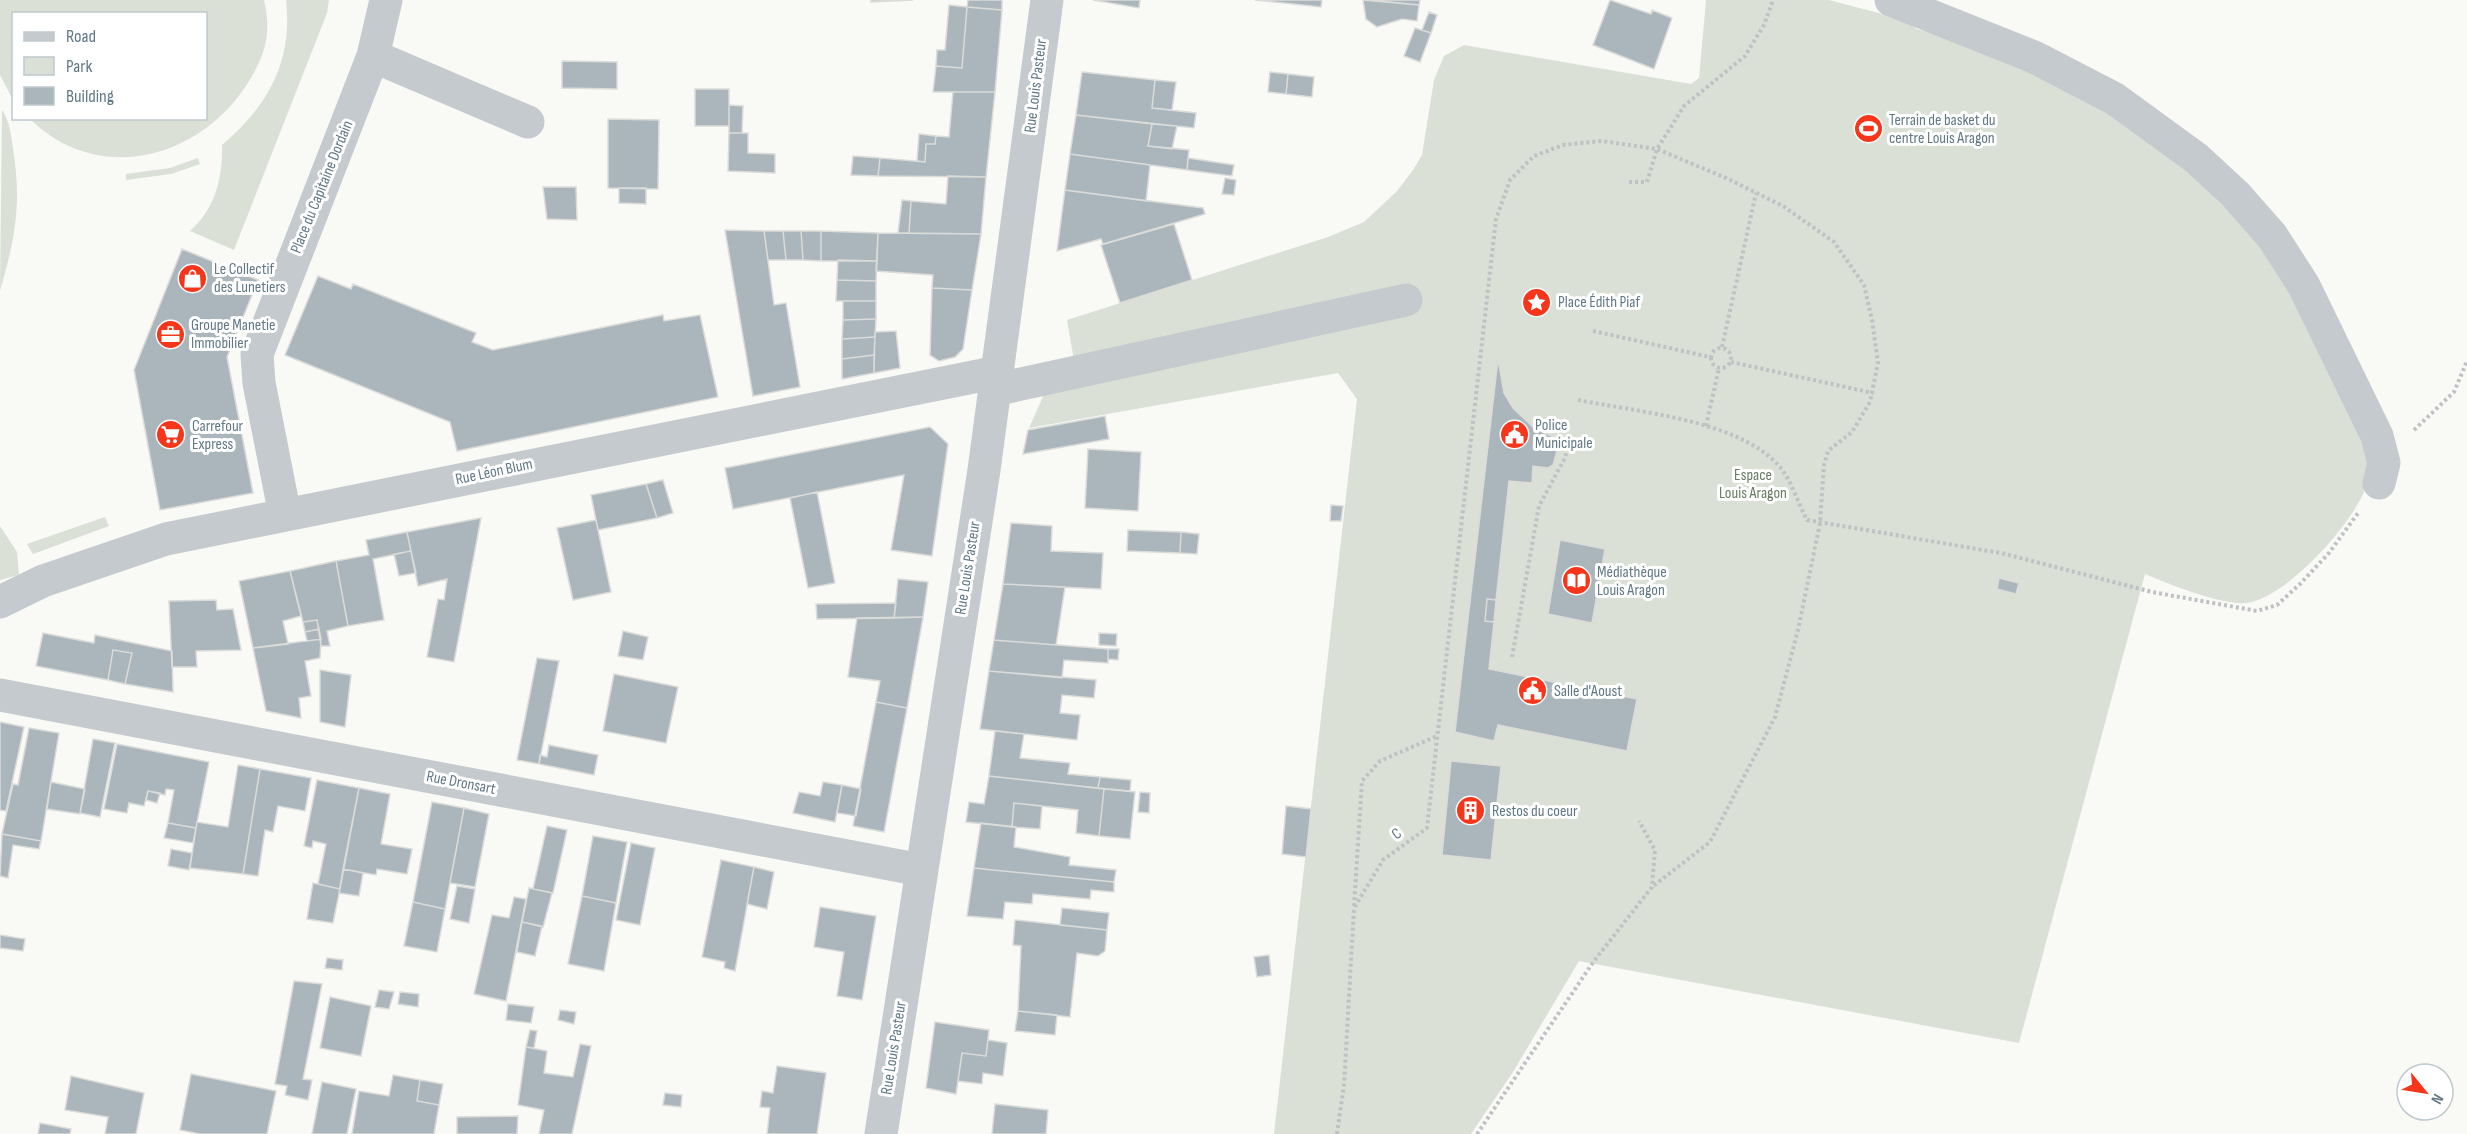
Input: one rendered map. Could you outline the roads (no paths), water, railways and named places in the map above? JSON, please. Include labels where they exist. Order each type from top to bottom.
[{"type":"street","name":"Place du Capitaine Dordain","points":[[285,515],[259,383],[257,354],[373,56],[386,0]]},
{"type":"street","name":"Rue Louis Pasteur","points":[[880,1134],[996,381],[1047,0]]},
{"type":"street","points":[[1891,0],[2034,57],[2115,99],[2196,158],[2235,194],[2272,236],[2304,286],[2377,436],[2382,473]]},
{"type":"street","points":[[373,56],[528,122]]},
{"type":"street","name":"Rue Léon Blum","points":[[0,602],[44,581],[136,548],[285,515],[996,381],[1406,300]]},
{"type":"street","name":"Rue Dronsart","points":[[0,695],[921,870]]},
{"type":"place","name":"Terrain de basket du centre Louis Aragon","points":[[1868,129]]},
{"type":"place","name":"Le Collectif des Lunetiers","points":[[193,278]]},
{"type":"place","name":"Place Édith Piaf","points":[[1537,302]]},
{"type":"place","name":"Groupe Manetie Immobilier","points":[[170,334]]},
{"type":"place","name":"Police Municipale","points":[[1514,434]]},
{"type":"place","name":"Carrefour Express","points":[[171,435]]},
{"type":"place","name":"Médiathèque Louis Aragon","points":[[1576,581]]},
{"type":"place","name":"Salle d'Aoust","points":[[1533,691]]},
{"type":"place","name":"Restos du coeur","points":[[1471,811]]},
{"type":"park label","name":"Espace Louis Aragon","points":[[1753,484]]}]
